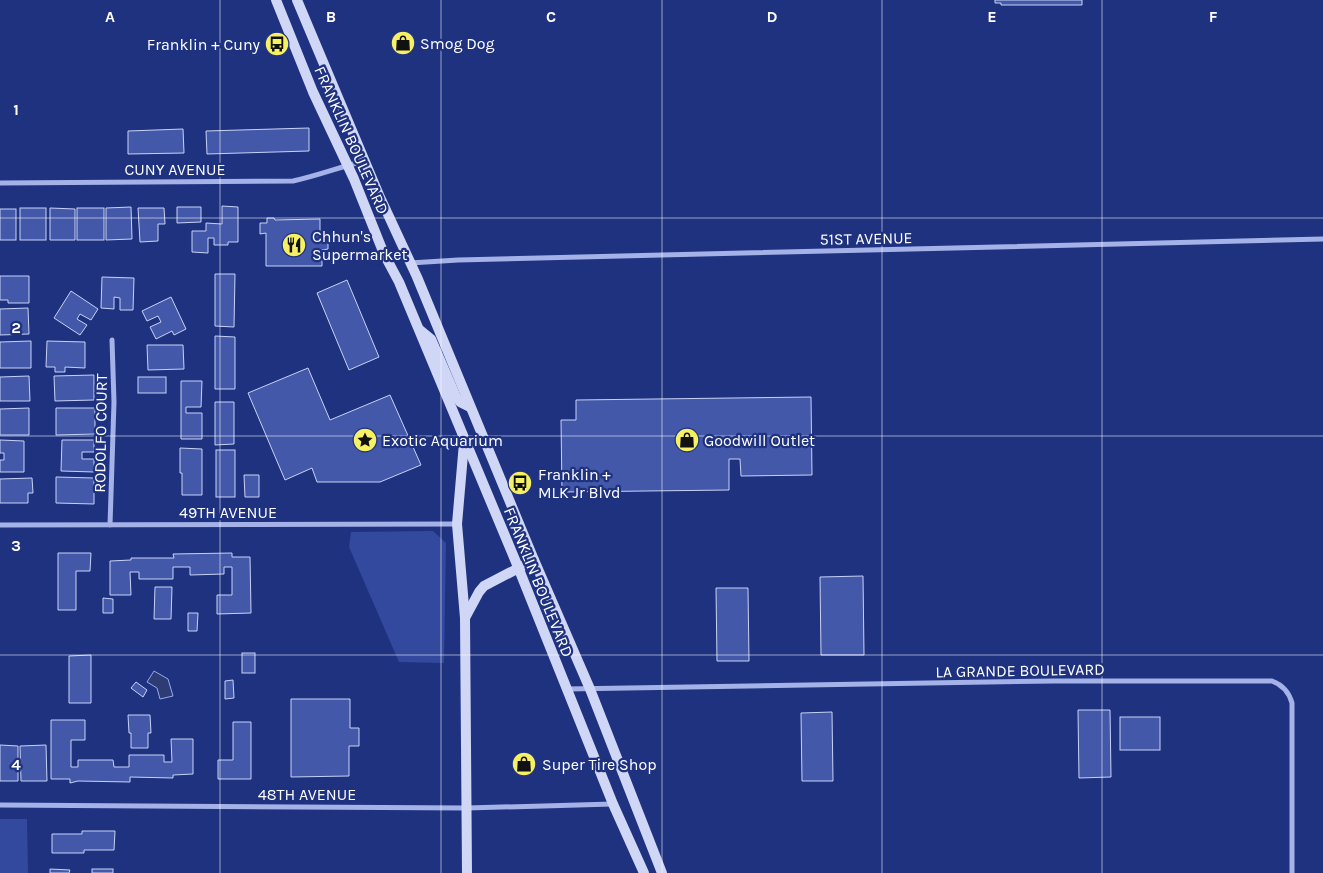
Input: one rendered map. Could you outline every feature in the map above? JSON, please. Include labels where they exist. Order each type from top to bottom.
[{"type":"main road","name":"FRANKLIN BOULEVARD","points":[[276,0],[313,92],[418,328],[464,442],[518,567],[613,804],[644,873]]},
{"type":"main road","name":"FRANKLIN BOULEVARD","points":[[297,0],[590,688],[662,873]]},
{"type":"main road","points":[[418,328],[431,339],[456,397],[460,402],[470,407]]},
{"type":"main road","points":[[464,442],[457,524],[465,618],[467,873]]},
{"type":"main road","points":[[465,618],[484,586],[534,560]]},
{"type":"street","name":"CUNY AVENUE","points":[[0,183],[293,181],[365,161]]},
{"type":"street","name":"51ST AVENUE","points":[[409,263],[423,261],[1323,239]]},
{"type":"street","name":"RODOLFO COURT","points":[[110,525],[114,402],[112,340]]},
{"type":"street","name":"49TH AVENUE","points":[[0,525],[457,524]]},
{"type":"street","name":"LA GRANDE BOULEVARD","points":[[567,689],[1054,681],[1272,681],[1283,687],[1290,696],[1292,703],[1292,873]]},
{"type":"street","name":"48TH AVENUE","points":[[0,806],[467,808],[613,804]]},
{"type":"shaded area","points":[[433,531],[446,543],[444,663],[399,662],[349,547],[351,532]]},
{"type":"shaded area","points":[[154,671],[168,679],[173,696],[160,699],[157,688],[147,682]]},
{"type":"shaded area","points":[[0,819],[27,819],[28,873],[0,873]]},
{"type":"building","points":[[995,0],[1082,0],[1082,5],[1001,5],[1001,3],[995,3]]},
{"type":"building","points":[[309,128],[309,151],[207,154],[206,131]]},
{"type":"building","points":[[183,129],[184,153],[128,154],[128,131]]},
{"type":"building","points":[[222,206],[238,207],[238,242],[228,242],[228,245],[214,245],[214,238],[208,238],[208,253],[192,252],[192,231],[206,231],[206,223],[222,224]]},
{"type":"building","points":[[131,207],[132,239],[106,240],[106,208]]},
{"type":"building","points":[[177,207],[201,207],[201,222],[177,223]]},
{"type":"building","points":[[20,208],[46,208],[46,240],[20,240]]},
{"type":"building","points":[[50,208],[75,209],[75,240],[50,240]]},
{"type":"building","points":[[77,208],[104,208],[104,240],[77,240]]},
{"type":"building","points":[[138,208],[164,208],[165,224],[158,224],[158,241],[140,242]]},
{"type":"building","points":[[0,209],[16,209],[16,240],[0,240]]},
{"type":"building","points":[[267,218],[274,218],[275,220],[320,219],[320,238],[328,238],[328,249],[322,250],[322,266],[266,266],[266,233],[260,234],[260,223],[267,223]]},
{"type":"building","points":[[215,274],[235,274],[234,327],[215,326]]},
{"type":"building","points":[[0,276],[29,276],[29,303],[8,303],[8,300],[0,300]]},
{"type":"building","points":[[102,277],[134,278],[133,310],[120,310],[120,298],[114,297],[114,309],[101,308]]},
{"type":"building","points":[[347,280],[379,357],[349,370],[317,293]]},
{"type":"building","points":[[71,291],[98,309],[91,320],[80,314],[77,319],[87,325],[80,335],[54,318]]},
{"type":"building","points":[[171,297],[186,329],[174,335],[172,331],[156,339],[150,327],[161,322],[158,316],[147,321],[142,311]]},
{"type":"building","points":[[28,308],[29,334],[0,335],[0,309]]},
{"type":"building","points":[[215,336],[235,337],[235,389],[215,389]]},
{"type":"building","points":[[31,341],[31,368],[0,368],[0,342]]},
{"type":"building","points":[[47,341],[85,342],[85,368],[65,367],[65,372],[55,372],[55,367],[46,367]]},
{"type":"building","points":[[147,345],[183,345],[184,369],[148,370]]},
{"type":"building","points":[[308,368],[330,420],[390,395],[421,465],[380,482],[317,482],[312,468],[285,480],[248,393]]},
{"type":"building","points":[[94,375],[94,400],[55,401],[54,376]]},
{"type":"building","points":[[29,376],[30,401],[0,401],[0,377]]},
{"type":"building","points":[[138,377],[166,377],[166,393],[138,393]]},
{"type":"building","points":[[181,381],[202,381],[201,407],[186,407],[186,413],[202,413],[202,439],[181,439]]},
{"type":"building","name":"Goodwill Outlet","points":[[811,397],[812,475],[741,476],[740,459],[729,459],[729,490],[562,492],[561,420],[576,420],[576,400]]},
{"type":"building","points":[[215,402],[234,402],[234,444],[215,445]]},
{"type":"building","points":[[29,408],[29,435],[0,435],[0,409]]},
{"type":"building","points":[[56,408],[95,408],[95,434],[56,435]]},
{"type":"building","points":[[0,440],[24,441],[24,472],[0,472],[0,460],[4,460],[4,453],[0,453]]},
{"type":"building","points":[[62,440],[94,440],[94,452],[82,452],[82,459],[94,459],[94,472],[61,471]]},
{"type":"building","points":[[180,448],[202,449],[202,495],[182,495]]},
{"type":"building","points":[[216,450],[235,450],[235,497],[216,497]]},
{"type":"building","points":[[244,475],[259,475],[259,497],[245,497]]},
{"type":"building","points":[[56,477],[94,478],[94,504],[56,503]]},
{"type":"building","points":[[32,478],[33,493],[28,493],[28,503],[0,503],[0,479]]},
{"type":"building","points":[[58,553],[91,553],[90,571],[76,571],[76,610],[58,610]]},
{"type":"building","points":[[232,553],[232,557],[250,557],[251,613],[217,614],[217,595],[232,595],[232,567],[224,567],[224,574],[190,575],[190,567],[173,567],[173,579],[139,579],[139,572],[130,572],[131,595],[110,595],[110,561],[131,560],[131,558],[174,558],[173,554]]},
{"type":"building","points":[[863,576],[864,655],[821,655],[820,577]]},
{"type":"building","points":[[155,587],[172,587],[171,619],[154,619]]},
{"type":"building","points":[[716,588],[748,588],[749,661],[717,661]]},
{"type":"building","points":[[103,598],[113,599],[113,613],[103,613]]},
{"type":"building","points":[[188,613],[198,613],[197,631],[188,631]]},
{"type":"building","points":[[242,653],[255,653],[255,673],[242,673]]},
{"type":"building","points":[[91,655],[91,703],[69,703],[69,656]]},
{"type":"building","points":[[233,680],[234,698],[225,699],[225,681]]},
{"type":"building","points":[[136,682],[147,690],[143,697],[131,688]]},
{"type":"building","points":[[291,699],[350,699],[350,728],[359,728],[359,746],[349,746],[349,776],[291,777]]},
{"type":"building","points":[[1078,710],[1110,710],[1111,777],[1079,778]]},
{"type":"building","points":[[832,712],[833,781],[802,781],[801,713]]},
{"type":"building","points":[[128,715],[150,715],[151,733],[148,733],[148,748],[131,748]]},
{"type":"building","points":[[1120,717],[1160,717],[1160,750],[1120,750]]},
{"type":"building","points":[[51,720],[85,720],[85,740],[71,740],[71,767],[78,767],[78,760],[113,760],[114,767],[129,767],[129,755],[164,755],[164,762],[172,762],[171,739],[193,739],[193,774],[173,775],[173,778],[130,777],[130,782],[78,781],[70,783],[70,779],[51,779]]},
{"type":"building","points":[[233,722],[251,722],[251,779],[218,779],[218,760],[233,760]]},
{"type":"building","points":[[0,745],[18,746],[18,781],[0,781]]},
{"type":"building","points":[[46,745],[47,781],[21,781],[20,746]]},
{"type":"building","points":[[82,831],[115,831],[114,850],[84,850],[84,853],[52,853],[52,834],[82,834]]},
{"type":"building","points":[[50,869],[70,870],[69,873],[50,873]]},
{"type":"building","points":[[92,869],[113,869],[113,873],[92,873]]},
{"type":"place","name":"Smog Dog","points":[[403,43]]},
{"type":"place","name":"Franklin + Cuny","points":[[277,44]]},
{"type":"place","name":"Chhun's Supermarket","points":[[294,245]]},
{"type":"place","name":"Exotic Aquarium","points":[[365,440]]},
{"type":"place","name":"Goodwill Outlet","points":[[687,440]]},
{"type":"place","name":"Franklin + MLK Jr Blvd","points":[[520,483]]},
{"type":"place","name":"Super Tire Shop","points":[[524,764]]}]
